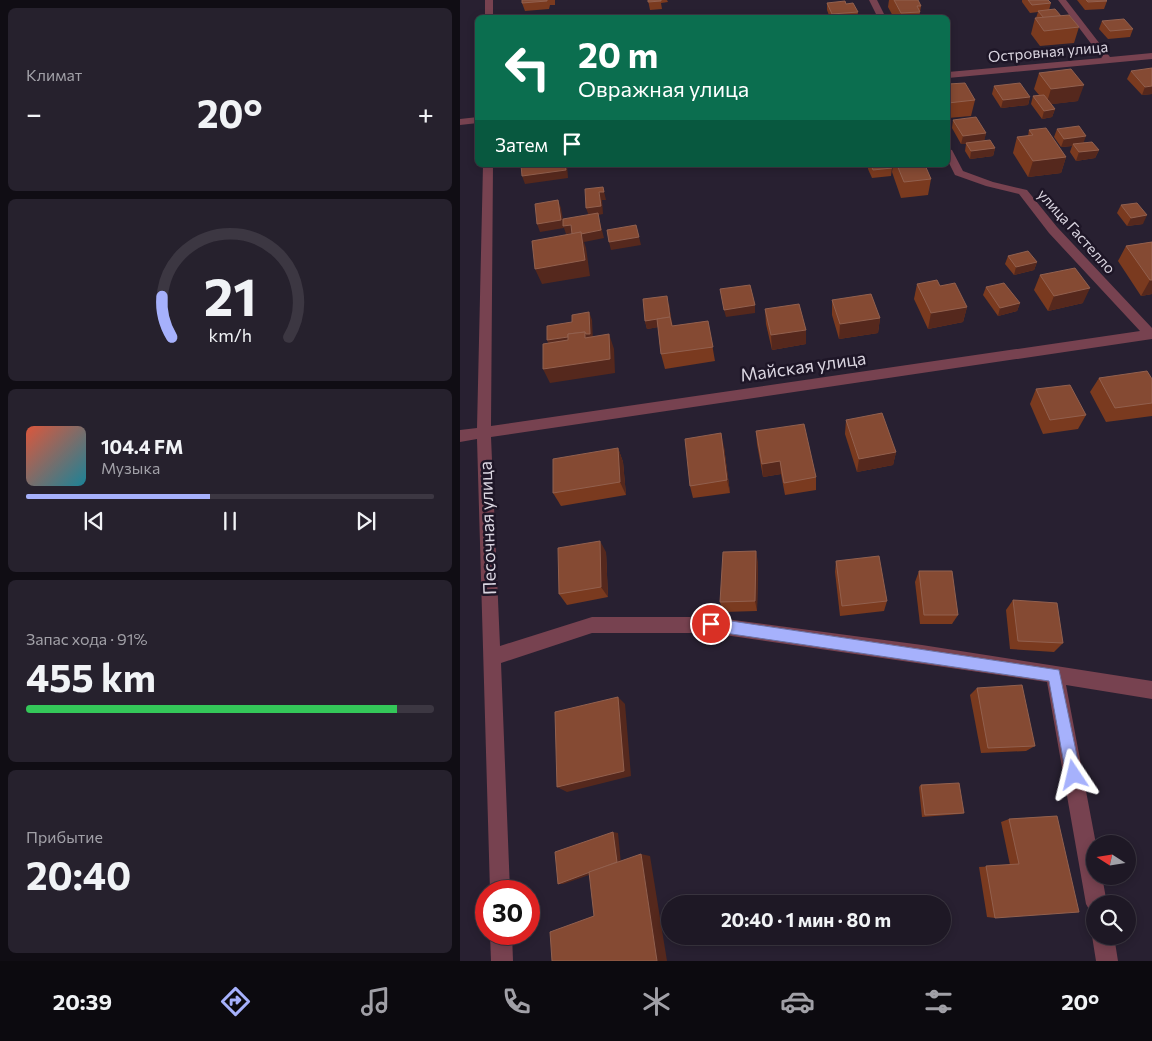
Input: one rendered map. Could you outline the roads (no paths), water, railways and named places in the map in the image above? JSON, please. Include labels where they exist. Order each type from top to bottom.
[{"type":"street","points":[[489,0],[489,15]]},
{"type":"street","points":[[873,0],[880,15]]},
{"type":"street","points":[[1062,0],[1108,60]]},
{"type":"street","name":"Островная улица","points":[[950,75],[1152,56]]},
{"type":"street","points":[[460,122],[475,120]]},
{"type":"street","name":"улица Гастелло","points":[[950,156],[959,173],[990,184],[1023,192],[1053,230],[1151,334]]},
{"type":"street","name":"Песочная улица","points":[[488,167],[484,432],[500,880]]},
{"type":"street","name":"Майская улица","points":[[460,436],[1151,334]]},
{"type":"street","points":[[492,657],[592,625],[711,624],[1152,690]]},
{"type":"street","points":[[1055,675],[1095,895]]},
{"type":"street","points":[[501,945],[502,961]]},
{"type":"street","points":[[1104,945],[1107,961]]}]
